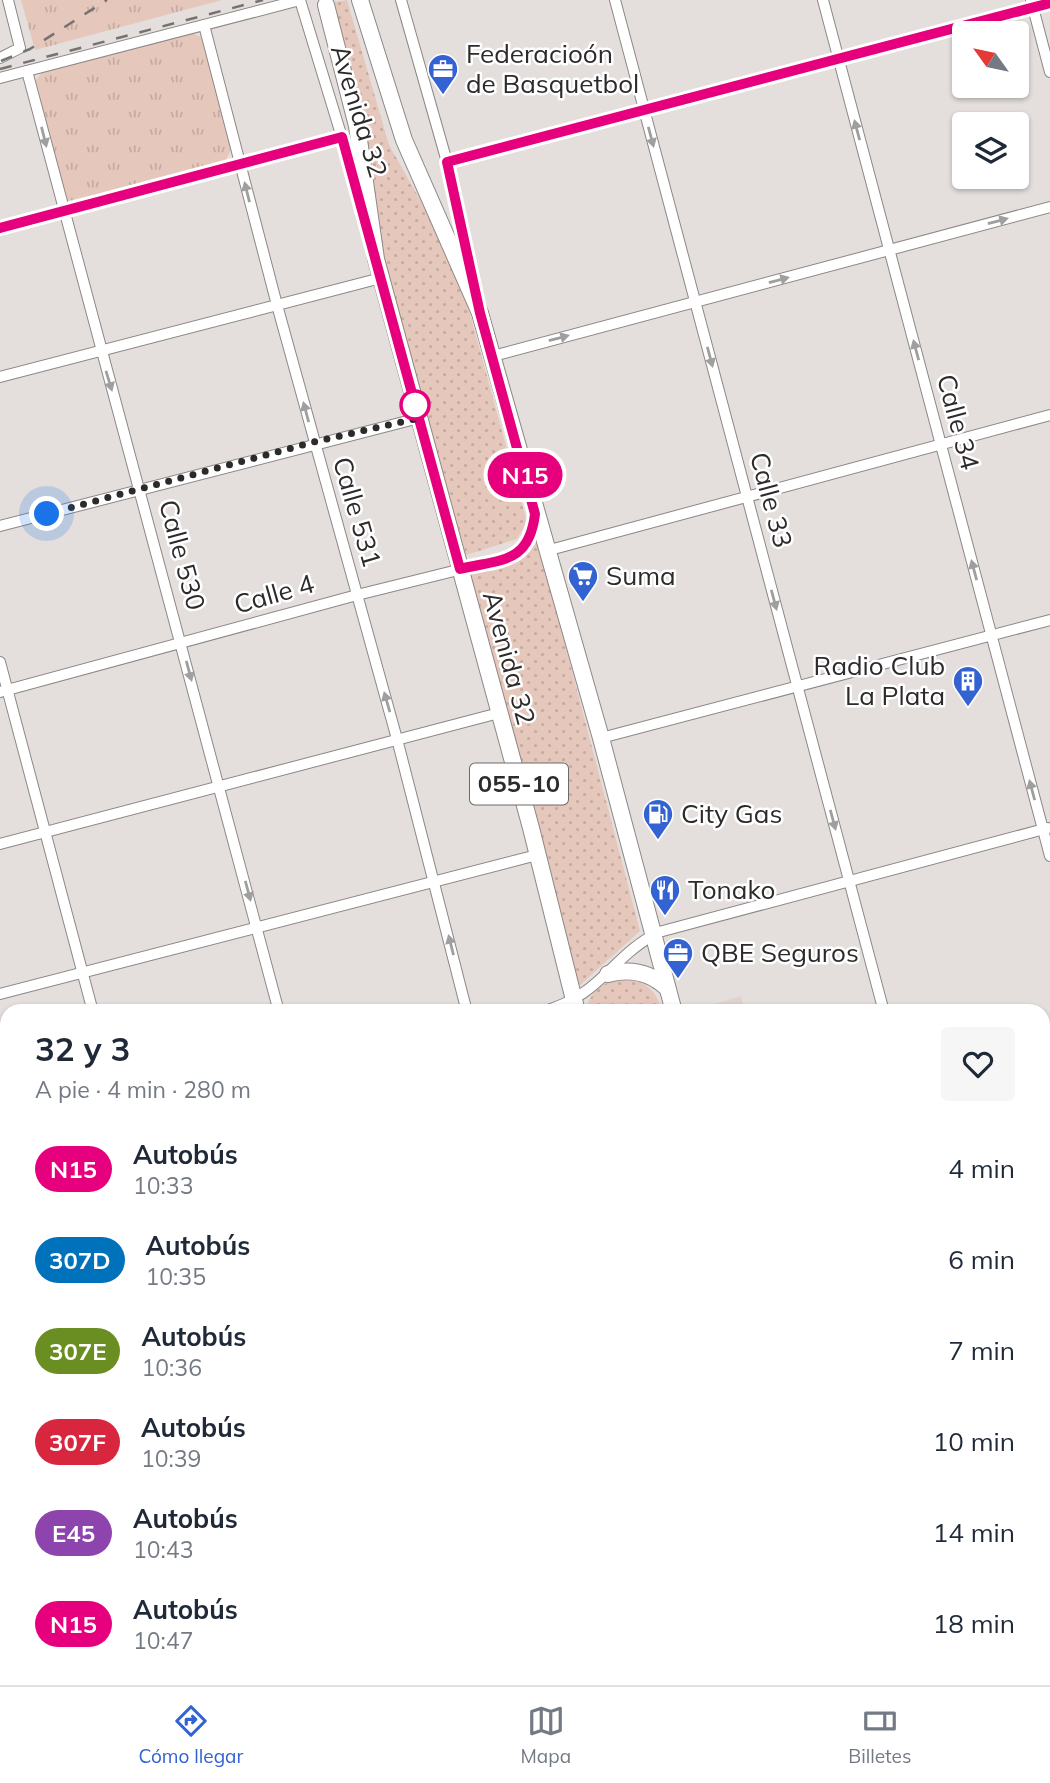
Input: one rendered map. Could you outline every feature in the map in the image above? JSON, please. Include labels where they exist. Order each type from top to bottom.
[{"type":"highway","name":"Avenida 32","points":[[359,0],[404,140],[480,313],[545,551],[601,738],[672,1004]]},
{"type":"highway","name":"Avenida 32","points":[[326,5],[357,126],[372,236],[381,278],[537,855],[574,1004]]},
{"type":"highway","points":[[608,974],[642,972],[667,988]]},
{"type":"street","points":[[0,58],[20,48],[8,0]]},
{"type":"street","points":[[0,78],[300,0]]},
{"type":"street","name":"Avenida 32","points":[[300,0],[372,236]]},
{"type":"street","name":"Avenida 32","points":[[401,0],[447,162],[480,313]]},
{"type":"street","name":"Calle 33","points":[[615,0],[882,1004]]},
{"type":"street","name":"Calle 34","points":[[823,0],[991,635],[1046,828],[1050,856]]},
{"type":"street","points":[[447,162],[839,60],[1032,4],[1050,4]]},
{"type":"street","points":[[1032,4],[1050,72]]},
{"type":"street","name":"Calle 531","points":[[204,25],[277,305],[435,881],[465,1004]]},
{"type":"street","name":"Calle 530","points":[[27,71],[101,352],[141,488],[277,1004]]},
{"type":"street","points":[[0,228],[342,137]]},
{"type":"street","points":[[493,356],[1050,207]]},
{"type":"street","points":[[0,377],[381,278]]},
{"type":"street","points":[[545,551],[1050,415]]},
{"type":"street","points":[[0,526],[314,442],[419,418]]},
{"type":"street","name":"Calle 4","points":[[4,691],[357,594],[518,553],[530,540],[535,514]]},
{"type":"street","points":[[601,738],[1050,620]]},
{"type":"street","points":[[0,662],[4,691],[91,1004]]},
{"type":"street","points":[[0,844],[499,713]]},
{"type":"street","points":[[577,1004],[653,935],[1046,828]]},
{"type":"street","points":[[0,995],[537,855]]},
{"type":"shaded area","points":[[741,996],[743,1004],[714,1004]]},
{"type":"green space","points":[[21,0],[222,0],[35,50]]},
{"type":"green space","points":[[347,0],[389,145],[456,263],[527,522],[517,539],[466,555],[380,251],[330,3]]},
{"type":"green space","points":[[192,33],[201,37],[232,148],[225,162],[64,202],[36,80],[42,72]]},
{"type":"green space","points":[[538,541],[640,931],[580,985],[576,985],[468,575],[521,559]]},
{"type":"green space","points":[[627,978],[640,982],[650,989],[659,1004],[588,1004],[600,987]]},
{"type":"railway","points":[[1,61],[30,49],[107,0]]},
{"type":"railway","points":[[0,69],[263,0]]},
{"type":"bus line","name":"N15","points":[[0,228],[342,137],[372,236],[394,328],[460,569],[518,553],[530,540],[535,514],[480,313],[447,162],[645,112],[1050,3]]},
{"type":"place","name":"Federacioón de Basquetbol","points":[[443,96]]},
{"type":"place","name":"Suma","points":[[583,603]]},
{"type":"place","name":"Radio Club La Plata","points":[[968,708]]},
{"type":"place","name":"City Gas","points":[[658,841]]},
{"type":"place","name":"Tonako","points":[[665,917]]},
{"type":"place","name":"QBE Seguros","points":[[678,980]]},
{"type":"route","points":[[47,514],[314,442],[419,418],[415,405]]}]
